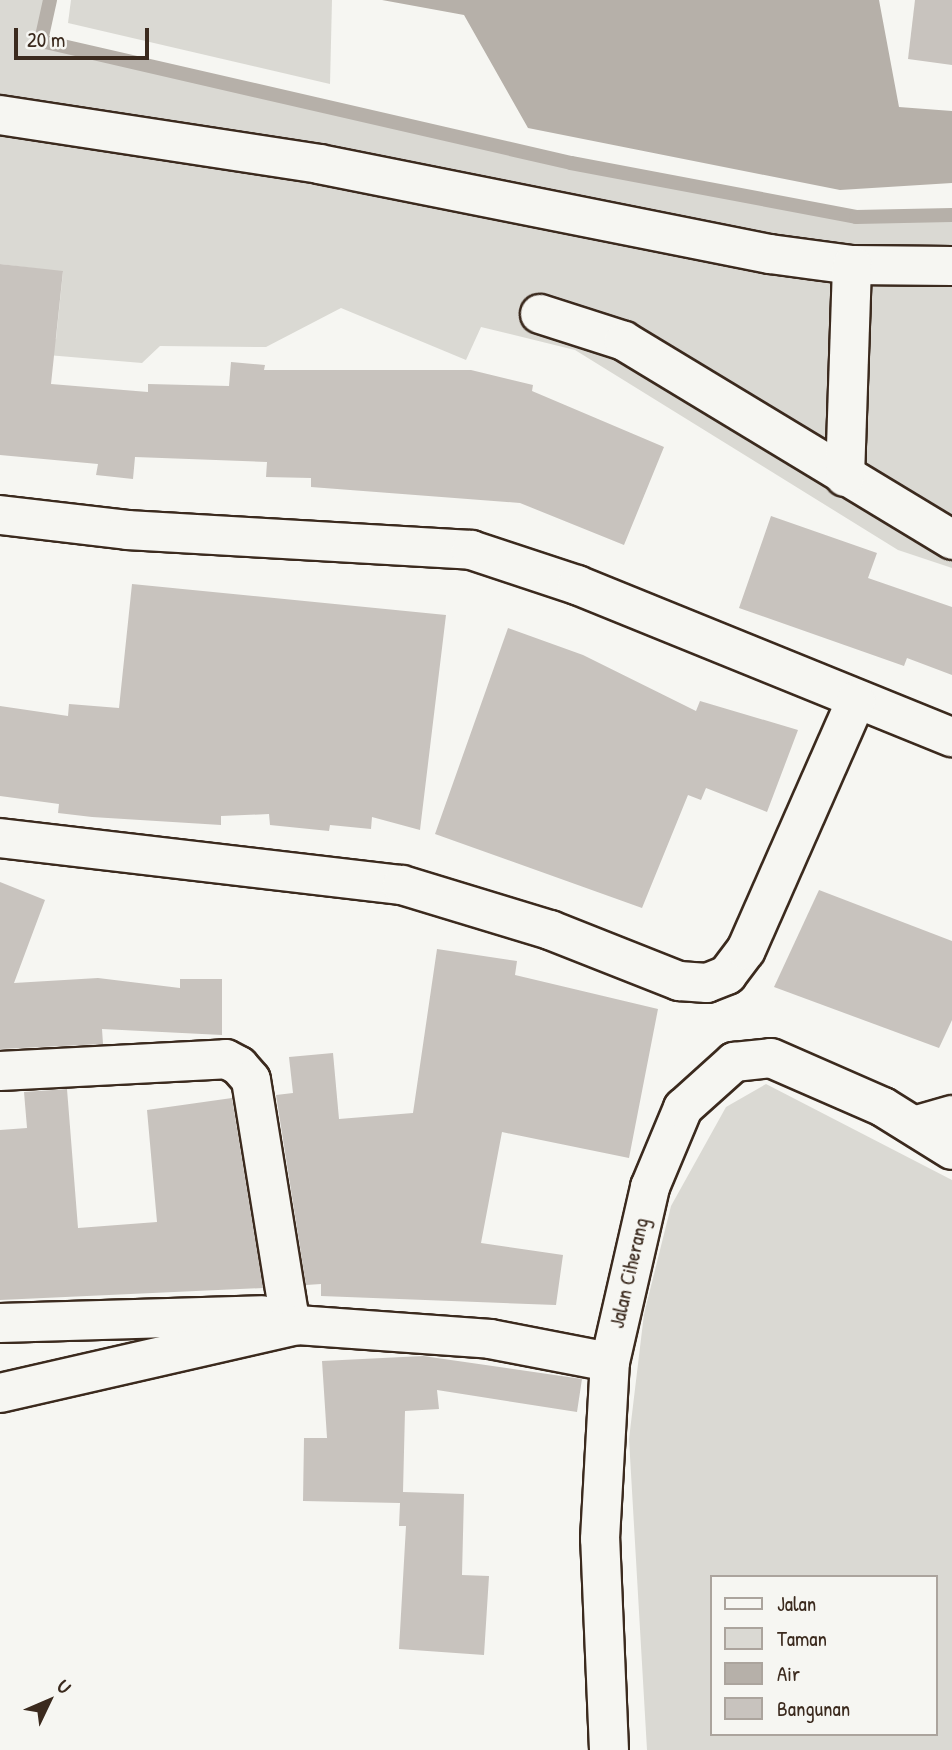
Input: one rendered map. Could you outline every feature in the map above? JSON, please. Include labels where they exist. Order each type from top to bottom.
[{"type":"street","points":[[0,115],[319,164],[852,265],[952,266]]},
{"type":"street","points":[[845,477],[852,265]]},
{"type":"street","points":[[540,314],[624,341],[952,540]]},
{"type":"street","points":[[0,515],[127,530],[471,550],[577,585],[856,702],[952,737]]},
{"type":"street","points":[[0,838],[402,885],[550,930],[680,981],[707,983],[727,975],[746,950],[856,702]]},
{"type":"street","name":"Jalan Ciherang","points":[[609,1750],[600,1539],[610,1362],[634,1246],[666,1143],[682,1108],[715,1073],[753,1056],[771,1058],[935,1120],[952,1150]]},
{"type":"street","points":[[0,1071],[226,1059],[239,1066],[251,1080],[293,1320]]},
{"type":"street","points":[[0,1393],[293,1320]]},
{"type":"street","points":[[0,1323],[293,1320],[490,1339],[610,1362]]},
{"type":"green space","points":[[0,0],[50,0],[41,41],[571,163],[856,217],[952,215],[952,568],[898,550],[575,350],[481,327],[466,360],[341,308],[266,347],[160,346],[142,363],[0,351],[56,339],[63,272],[0,264]]},
{"type":"green space","points":[[71,0],[332,0],[330,84],[68,23]]},
{"type":"green space","points":[[766,1084],[952,1180],[952,1750],[647,1750],[629,1439],[644,1314],[671,1206],[726,1107]]},
{"type":"water","points":[[382,0],[879,0],[899,107],[952,111],[952,183],[840,190],[528,128],[464,15]]},
{"type":"building","points":[[915,0],[952,0],[952,65],[908,59]]},
{"type":"building","points":[[0,264],[63,271],[51,384],[148,392],[148,384],[229,386],[231,362],[265,365],[264,370],[471,370],[533,385],[532,391],[664,447],[624,545],[520,503],[311,487],[311,478],[266,477],[267,462],[135,457],[133,479],[96,475],[98,464],[0,455]]},
{"type":"building","points":[[771,516],[877,553],[868,578],[952,607],[952,675],[907,658],[904,666],[739,608]]},
{"type":"building","points":[[132,584],[446,615],[420,830],[372,817],[371,829],[330,825],[329,831],[270,825],[269,814],[221,816],[221,825],[92,817],[58,813],[59,804],[0,796],[0,706],[68,716],[69,704],[119,708]]},
{"type":"building","points":[[508,628],[583,655],[696,711],[700,701],[798,730],[767,812],[706,788],[701,800],[688,795],[642,908],[435,834]]},
{"type":"building","points":[[0,882],[45,900],[14,983],[98,978],[180,988],[180,979],[222,979],[222,1035],[102,1029],[103,1044],[0,1049]]},
{"type":"building","points":[[819,890],[952,941],[952,1020],[939,1048],[774,987]]},
{"type":"building","points":[[437,949],[517,961],[515,975],[658,1009],[629,1158],[502,1132],[481,1243],[563,1255],[556,1305],[321,1296],[321,1284],[306,1285],[276,1095],[293,1093],[289,1057],[333,1053],[339,1119],[413,1113]]},
{"type":"building","points":[[67,1089],[78,1228],[157,1222],[147,1110],[232,1098],[263,1288],[0,1300],[0,1130],[27,1128],[24,1092]]},
{"type":"building","points":[[423,1356],[582,1379],[577,1412],[437,1390],[439,1409],[405,1411],[403,1492],[464,1494],[462,1575],[489,1576],[484,1655],[399,1649],[406,1526],[399,1526],[400,1503],[303,1501],[304,1438],[327,1438],[322,1361]]},
{"type":"waterway","points":[[50,0],[41,41],[571,163],[856,217],[952,215]]}]
